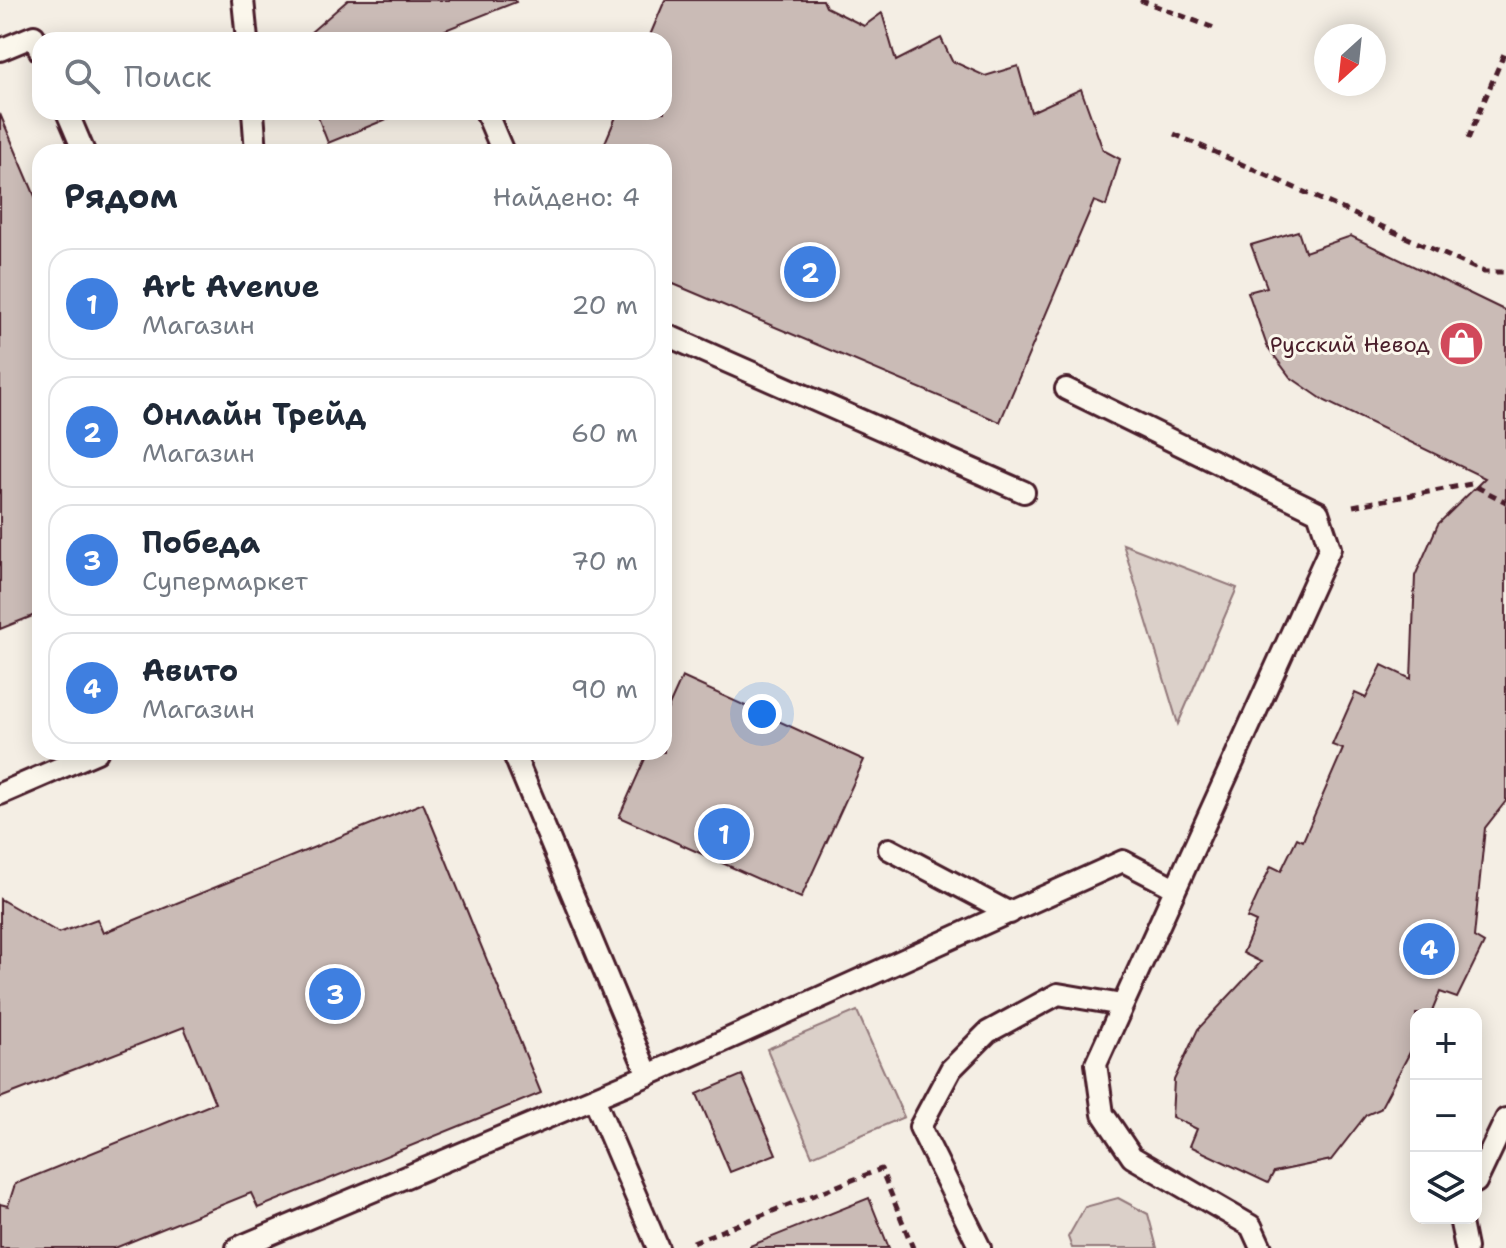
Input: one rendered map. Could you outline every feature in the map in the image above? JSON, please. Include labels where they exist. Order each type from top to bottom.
[{"type":"lane","points":[[243,0],[246,32]]},
{"type":"lane","points":[[0,50],[32,37]]},
{"type":"lane","points":[[70,120],[81,144]]},
{"type":"lane","points":[[254,120],[255,144]]},
{"type":"lane","points":[[489,120],[500,144]]},
{"type":"lane","points":[[672,338],[1024,492]]},
{"type":"lane","points":[[1066,389],[1318,512],[1330,548],[1096,1064],[1103,1114],[1132,1157],[1251,1226],[1261,1248]]},
{"type":"lane","points":[[0,794],[79,760]]},
{"type":"lane","points":[[516,760],[648,1075]]},
{"type":"lane","points":[[889,849],[1010,913]]},
{"type":"lane","points":[[237,1248],[648,1075],[1123,861],[1175,888]]},
{"type":"lane","points":[[980,1248],[920,1127],[951,1069],[988,1032],[1058,994],[1122,1005]]},
{"type":"lane","points":[[594,1098],[658,1248]]},
{"type":"lane","points":[[1482,1169],[1506,1119]]},
{"type":"lane","points":[[1461,1224],[1466,1248]]},
{"type":"path","points":[[1140,0],[1214,28]]},
{"type":"path","points":[[1468,139],[1506,49]]},
{"type":"path","points":[[1174,134],[1484,272],[1506,272]]},
{"type":"path","points":[[1318,512],[1471,484],[1506,502]]},
{"type":"path","points":[[691,1243],[881,1169],[913,1248]]},
{"type":"shaded area","points":[[1123,544],[1237,588],[1178,724]]},
{"type":"shaded area","points":[[857,1011],[904,1117],[812,1156],[767,1049]]},
{"type":"shaded area","points":[[1118,1198],[1148,1214],[1157,1248],[1072,1248],[1068,1237],[1085,1207]]},
{"type":"building","points":[[348,0],[516,2],[446,32],[311,32]]},
{"type":"building","points":[[665,0],[823,0],[826,7],[864,26],[882,13],[896,61],[941,38],[952,61],[985,76],[1018,66],[1031,112],[1081,89],[1103,150],[1120,159],[1106,206],[1094,201],[1000,422],[672,283],[672,144],[604,144],[615,120],[672,120],[672,32],[651,32]]},
{"type":"building","points":[[0,114],[32,189],[32,616],[0,629]]},
{"type":"building","points":[[319,120],[384,120],[328,143]]},
{"type":"building","points":[[1298,231],[1305,252],[1351,236],[1506,311],[1506,801],[1485,828],[1474,937],[1484,943],[1457,998],[1440,992],[1433,1008],[1410,1008],[1410,1052],[1380,1109],[1366,1115],[1331,1160],[1274,1172],[1268,1183],[1190,1146],[1197,1129],[1172,1117],[1174,1080],[1198,1029],[1261,962],[1243,953],[1256,922],[1247,918],[1271,866],[1281,871],[1297,838],[1303,841],[1343,749],[1332,745],[1355,693],[1366,698],[1382,665],[1411,679],[1415,576],[1438,524],[1485,478],[1325,401],[1290,377],[1267,346],[1248,292],[1267,287],[1251,245]]},
{"type":"building","points":[[682,677],[864,760],[801,898],[619,817],[644,760],[672,760],[672,699]]},
{"type":"building","points":[[423,803],[541,1093],[258,1208],[251,1193],[115,1248],[0,1248],[0,1204],[8,1206],[15,1184],[215,1103],[184,1027],[0,1098],[0,899],[59,933],[97,919],[103,933]]},
{"type":"building","points":[[742,1075],[776,1154],[730,1172],[697,1094]]},
{"type":"building","points":[[869,1198],[889,1248],[750,1248],[750,1246]]},
{"type":"place","name":"Онлайн Трейд","points":[[810,272]]},
{"type":"place","name":"Русский Невод","points":[[1461,344]]},
{"type":"place","name":"Art Avenue","points":[[724,834]]},
{"type":"place","name":"Авито","points":[[1429,949]]},
{"type":"place","name":"Победа","points":[[335,994]]}]
